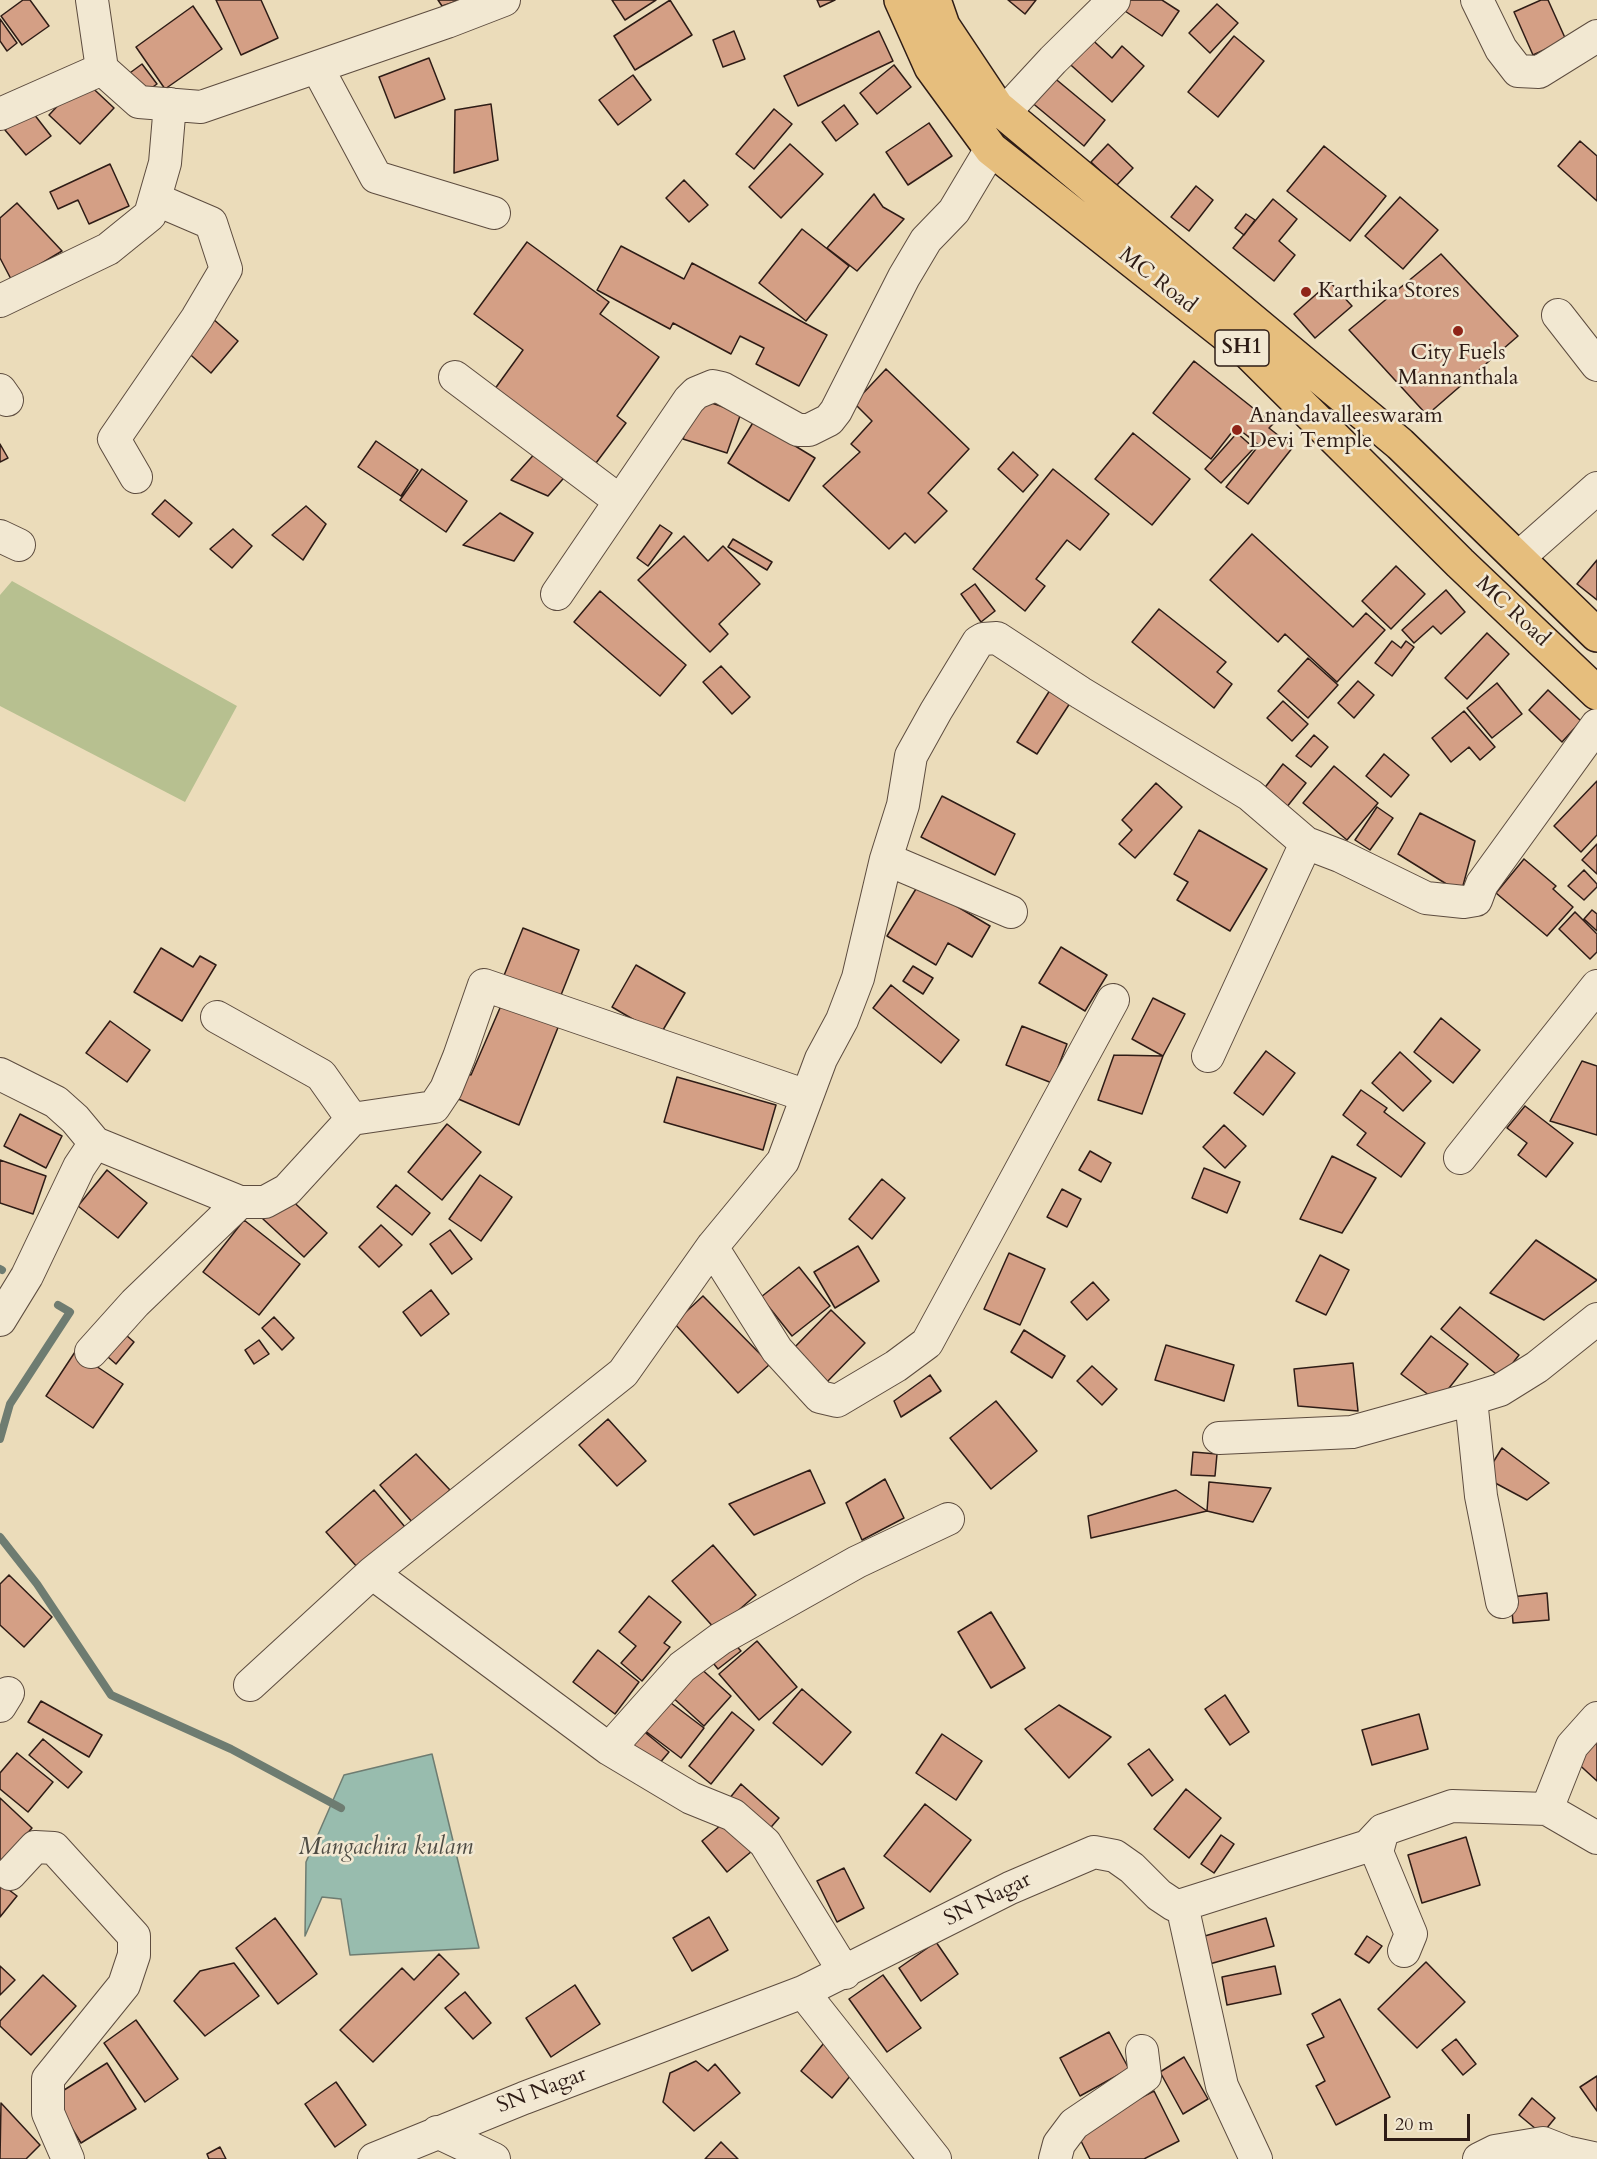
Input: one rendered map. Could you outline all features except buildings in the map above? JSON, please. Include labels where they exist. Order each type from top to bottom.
[{"type":"main road","name":"MC Road","points":[[901,0],[931,67],[991,148],[1249,353],[1460,563],[1597,693]]},
{"type":"main road","name":"MC Road","points":[[934,0],[943,26],[997,108],[1400,444],[1597,635]]},
{"type":"street","points":[[92,0],[102,69],[139,102],[201,107],[504,0]]},
{"type":"street","points":[[1004,113],[1053,60],[1114,0]]},
{"type":"street","points":[[1477,0],[1501,49],[1518,71],[1539,72],[1597,36]]},
{"type":"street","points":[[317,67],[376,177],[494,213]]},
{"type":"street","points":[[0,114],[102,69]]},
{"type":"street","points":[[0,301],[108,249],[150,216],[165,163],[170,104]]},
{"type":"street","points":[[556,594],[688,400],[704,388],[722,388],[798,430],[809,430],[829,420],[836,411],[926,240],[954,211],[991,148]]},
{"type":"street","points":[[136,477],[114,439],[197,318],[226,269],[211,223],[154,199]]},
{"type":"street","points":[[1558,315],[1597,365]]},
{"type":"street","points":[[454,377],[620,501]]},
{"type":"street","points":[[1518,558],[1597,488]]},
{"type":"street","points":[[250,1685],[372,1573],[623,1373],[712,1247],[783,1161],[822,1059],[843,1020],[858,978],[886,859],[903,805],[911,756],[978,642],[993,636],[1250,795],[1306,843],[1340,856],[1426,898],[1464,902],[1476,900],[1482,884],[1597,725]]},
{"type":"street","points":[[1208,1056],[1306,843]]},
{"type":"street","points":[[886,859],[1011,912]]},
{"type":"street","points":[[0,1074],[56,1102],[75,1119],[95,1143],[240,1202],[265,1202],[287,1190],[352,1119],[434,1107],[446,1089],[484,985],[807,1096]]},
{"type":"street","points":[[1460,1158],[1595,995]]},
{"type":"street","points":[[712,1247],[777,1350],[820,1397],[837,1401],[896,1366],[927,1343],[1113,1000]]},
{"type":"street","points":[[217,1017],[321,1075],[352,1119]]},
{"type":"street","points":[[0,1320],[27,1276],[79,1167],[95,1143]]},
{"type":"street","points":[[91,1352],[135,1303],[240,1202]]},
{"type":"street","points":[[1219,1438],[1352,1432],[1471,1399],[1500,1389],[1537,1366],[1597,1319]]},
{"type":"street","points":[[1471,1399],[1481,1496],[1502,1602]]},
{"type":"street","points":[[609,1749],[682,1667],[720,1639],[858,1562],[948,1519]]},
{"type":"street","points":[[372,1573],[609,1749],[691,1798],[733,1815],[765,1843],[846,1972]]},
{"type":"street","points":[[1547,1809],[1572,1746],[1597,1718]]},
{"type":"street","points":[[1256,2159],[1222,2086],[1182,1905],[1368,1846],[1383,1830],[1452,1806],[1547,1809],[1597,1838]]},
{"type":"street","points":[[1383,1830],[1377,1852],[1411,1934],[1404,1951]]},
{"type":"street","points":[[10,1874],[35,1847],[54,1848],[134,1936],[134,1955],[124,1985],[48,2079],[48,2113],[68,2159]]},
{"type":"street","name":"SN Nagar","points":[[374,2159],[437,2132],[803,1992],[1010,1888],[1094,1852],[1115,1856],[1132,1868],[1159,1895],[1174,1905],[1182,1905]]},
{"type":"street","points":[[803,1992],[935,2159]]},
{"type":"street","points":[[1056,2159],[1059,2144],[1074,2124],[1145,2076],[1142,2051]]},
{"type":"street","points":[[437,2132],[494,2159]]},
{"type":"street","points":[[1479,2159],[1495,2151],[1543,2143],[1566,2152],[1597,2159]]},
{"type":"green space","points":[[12,581],[237,706],[185,802],[0,706],[0,595]]},
{"type":"water","name":"Mangachira kulam","points":[[432,1754],[479,1948],[350,1955],[341,1899],[322,1897],[305,1936],[306,1862],[344,1775]]},
{"type":"waterway","points":[[0,1439],[10,1404],[70,1312],[58,1305]]},
{"type":"waterway","points":[[0,1537],[37,1584],[111,1695],[231,1749],[341,1808]]},
{"type":"place","name":"Karthika Stores","points":[[1306,292]]},
{"type":"place","name":"City Fuels Mannanthala","points":[[1458,331]]},
{"type":"place","name":"Anandavalleeswaram Devi Temple","points":[[1237,430]]}]
